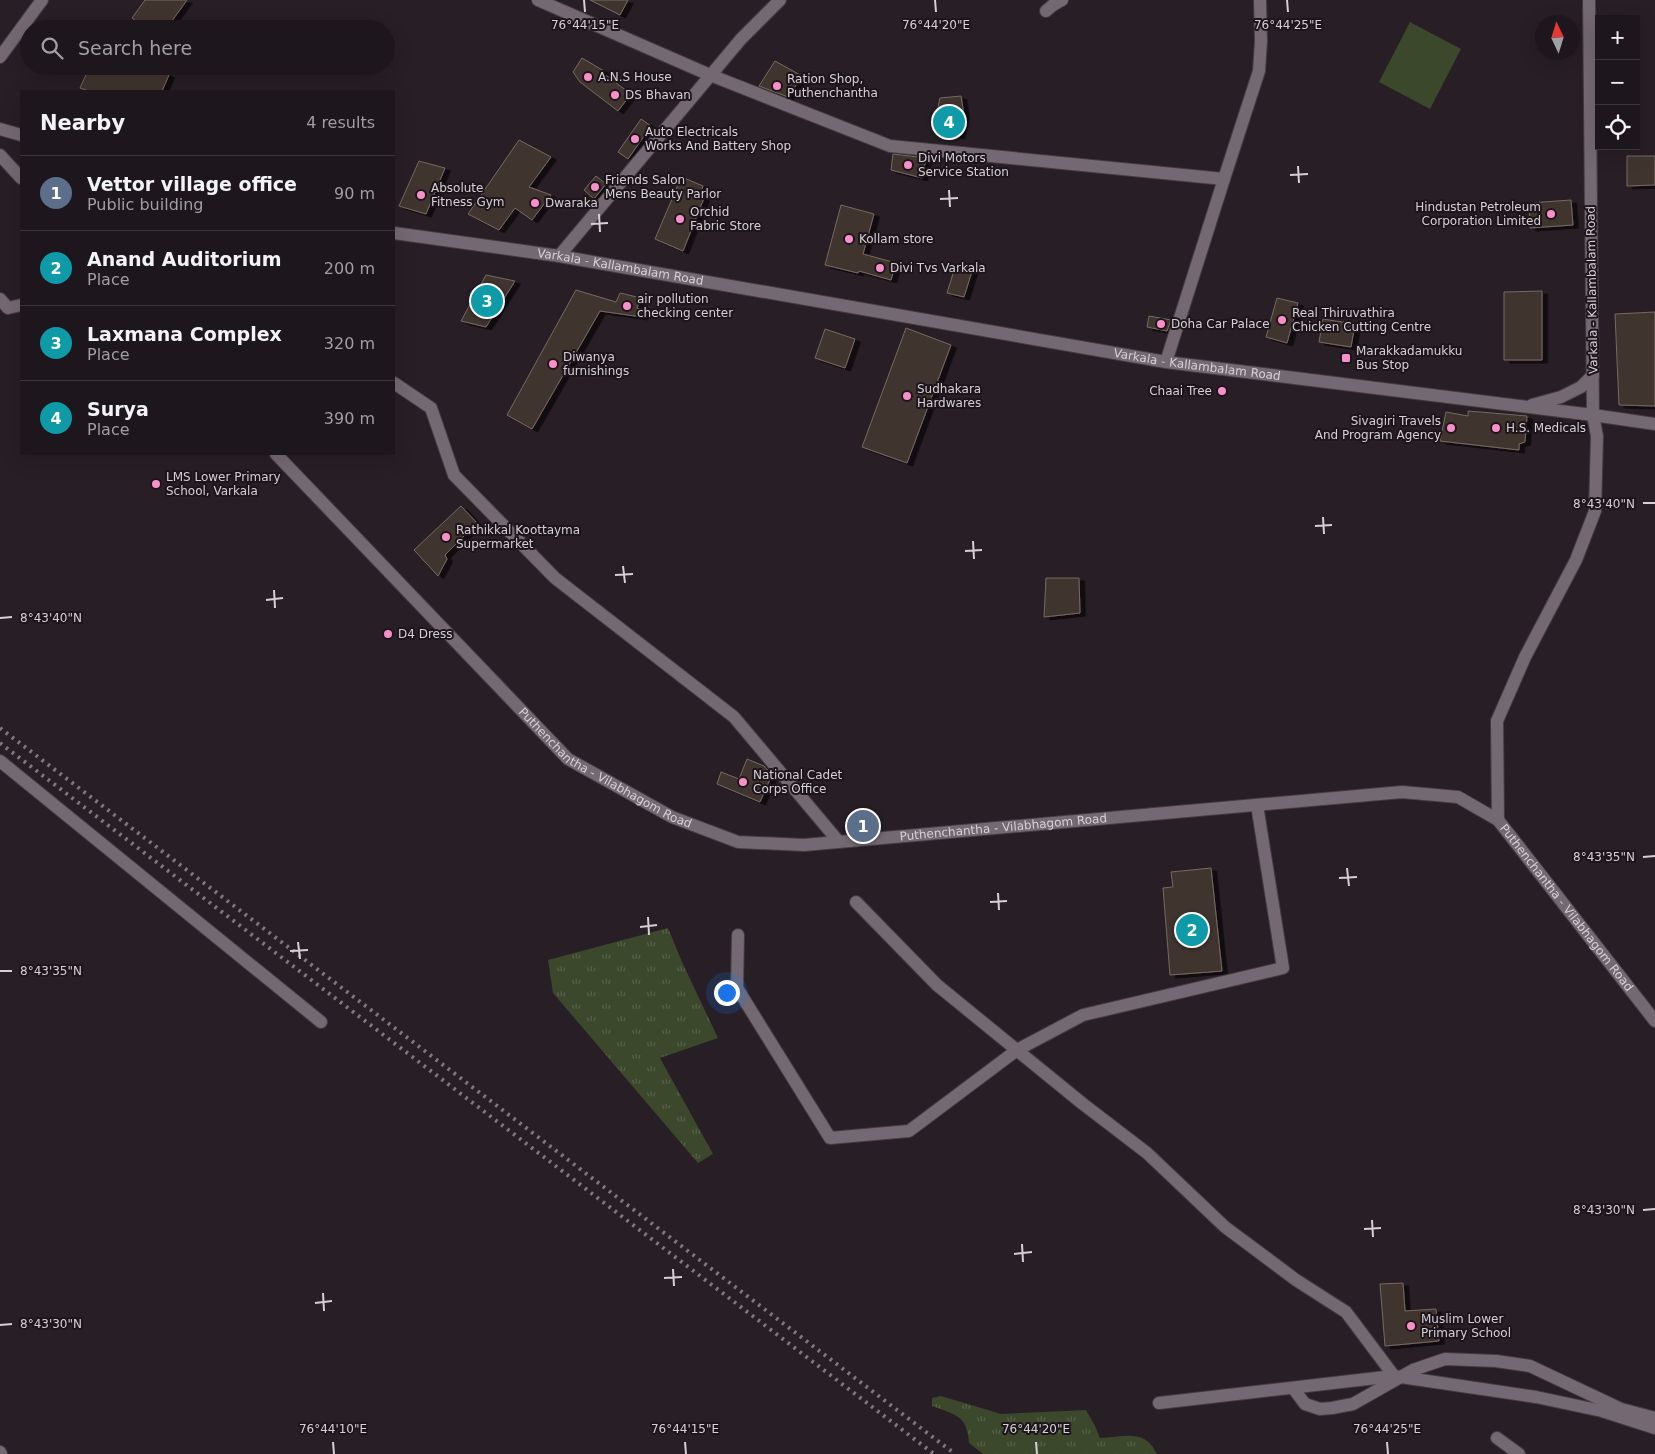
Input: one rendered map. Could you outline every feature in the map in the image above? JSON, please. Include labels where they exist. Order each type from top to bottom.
[{"type":"street","points":[[27,20],[42,0]]},
{"type":"street","points":[[538,0],[710,75],[890,146],[1224,179]]},
{"type":"street","points":[[558,256],[741,39],[780,0]]},
{"type":"street","points":[[1046,11],[1062,0]]},
{"type":"street","points":[[1166,362],[1259,71],[1261,41],[1260,0]]},
{"type":"street","name":"Varkala - Kallambalam Road","points":[[395,232],[558,256],[1166,362],[1593,416],[1589,0]]},
{"type":"street","points":[[0,57],[20,30]]},
{"type":"street","points":[[0,129],[20,135]]},
{"type":"street","points":[[0,155],[20,177]]},
{"type":"street","points":[[0,299],[8,308],[20,305]]},
{"type":"street","points":[[1525,407],[1561,397],[1581,387],[1593,375]]},
{"type":"street","points":[[395,384],[430,408],[454,475],[555,578],[734,717],[839,842]]},
{"type":"street","points":[[1498,820],[1497,720],[1525,657],[1576,560],[1595,511],[1597,436],[1593,416],[1655,424]]},
{"type":"street","name":"Puthenchantha - Vilabhagom Road","points":[[277,455],[568,759],[672,816],[738,842],[804,845],[1402,792],[1458,797],[1498,820],[1655,1020]]},
{"type":"street","points":[[0,761],[321,1022]]},
{"type":"street","points":[[738,935],[737,988],[830,1138],[909,1131],[1017,1050],[1083,1015],[1283,968],[1257,805]]},
{"type":"street","points":[[856,902],[937,985],[1147,1153],[1226,1227],[1296,1280],[1346,1312],[1399,1376]]},
{"type":"street","points":[[1293,1388],[1305,1404],[1320,1409],[1332,1408],[1352,1404],[1399,1376],[1446,1359],[1496,1361],[1530,1366],[1621,1408],[1655,1418]]},
{"type":"street","points":[[1159,1403],[1399,1376],[1536,1397],[1602,1411],[1655,1428]]},
{"type":"street","points":[[1497,1438],[1519,1454]]},
{"type":"green space","points":[[1410,22],[1461,49],[1430,109],[1379,82]]},
{"type":"green space","points":[[668,928],[718,1038],[660,1058],[713,1154],[698,1163],[553,993],[548,960]]},
{"type":"green space","points":[[941,1396],[1001,1414],[1086,1410],[1100,1438],[1140,1437],[1152,1446],[1157,1454],[983,1454],[969,1443],[966,1427],[959,1417],[932,1406],[932,1398]]},
{"type":"building","points":[[145,0],[187,0],[173,20],[135,20],[132,18]]},
{"type":"building","points":[[590,0],[628,0],[620,15]]},
{"type":"building","points":[[582,58],[604,71],[603,73],[631,94],[618,111],[580,82],[573,72]]},
{"type":"building","name":"Ration Shop, Puthenchantha","points":[[775,61],[802,76],[788,97],[759,86]]},
{"type":"building","points":[[86,75],[169,75],[162,90],[86,90],[80,88]]},
{"type":"building","points":[[961,96],[964,115],[959,136],[933,130],[940,98]]},
{"type":"building","name":"Auto Electricals Works And Battery Shop","points":[[641,119],[651,126],[628,159],[618,152]]},
{"type":"building","points":[[519,140],[551,157],[529,187],[551,195],[532,220],[515,208],[499,230],[468,214]]},
{"type":"building","name":"Divi Motors Service Station","points":[[893,154],[926,158],[922,178],[891,170]]},
{"type":"building","points":[[1627,156],[1655,156],[1655,185],[1627,186]]},
{"type":"building","points":[[419,161],[445,168],[426,214],[399,206]]},
{"type":"building","name":"Friends Salon Mens Beauty Parlor","points":[[596,176],[606,184],[594,199],[584,190]]},
{"type":"building","name":"Orchid Fabric Store","points":[[684,178],[703,186],[700,196],[704,198],[683,251],[655,239],[678,185]]},
{"type":"building","name":"Hindustan Petroleum Corporation Limited","points":[[1571,200],[1573,225],[1530,228],[1529,203]]},
{"type":"building","name":"Kollam store","points":[[841,205],[874,214],[863,254],[896,263],[891,280],[859,271],[858,273],[825,265]]},
{"type":"building","points":[[956,264],[973,268],[964,297],[947,293]]},
{"type":"building","points":[[486,275],[515,281],[486,327],[461,321]]},
{"type":"building","name":"Diwanya furnishings","points":[[576,290],[616,302],[620,293],[641,298],[637,308],[644,310],[642,317],[600,311],[532,429],[507,415]]},
{"type":"building","points":[[1542,291],[1542,360],[1504,360],[1504,292]]},
{"type":"building","name":"Real Thiruvathira Chicken Cutting Centre","points":[[1277,298],[1298,303],[1287,343],[1266,337]]},
{"type":"building","points":[[1655,312],[1655,406],[1619,405],[1615,314]]},
{"type":"building","name":"Doha Car Palace","points":[[1149,316],[1171,320],[1167,331],[1147,327]]},
{"type":"building","points":[[1323,319],[1355,324],[1351,347],[1319,342]]},
{"type":"building","name":"Sudhakara Hardwares","points":[[906,328],[951,345],[907,463],[862,447]]},
{"type":"building","points":[[825,329],[855,339],[845,368],[815,358]]},
{"type":"building","name":"H.S. Medicals","points":[[1468,411],[1527,416],[1525,442],[1519,444],[1519,450],[1440,441],[1446,412],[1468,416]]},
{"type":"building","name":"Rathikkal Koottayma Supermarket","points":[[461,506],[477,523],[445,555],[447,559],[438,576],[414,550]]},
{"type":"building","points":[[1046,578],[1079,578],[1080,613],[1044,617]]},
{"type":"building","name":"National Cadet Corps Office","points":[[747,759],[764,766],[772,775],[760,802],[717,784],[721,772],[739,779]]},
{"type":"building","points":[[1211,868],[1222,971],[1170,975],[1163,888],[1173,887],[1171,872]]},
{"type":"building","name":"Muslim Lower Primary School","points":[[1403,1283],[1405,1311],[1436,1309],[1439,1341],[1385,1346],[1380,1284]]},
{"type":"railway","points":[[0,728],[955,1454]]},
{"type":"railway","points":[[0,743],[934,1454]]},
{"type":"place","name":"A.N.S House","points":[[588,77]]},
{"type":"place","name":"Ration Shop, Puthenchantha","points":[[777,86]]},
{"type":"place","name":"DS Bhavan","points":[[615,95]]},
{"type":"place","name":"Surya","points":[[949,122]]},
{"type":"place","name":"Auto Electricals Works And Battery Shop","points":[[635,139]]},
{"type":"place","name":"Divi Motors Service Station","points":[[908,165]]},
{"type":"place","name":"Friends Salon Mens Beauty Parlor","points":[[595,187]]},
{"type":"place","name":"Absolute Fitness Gym","points":[[421,195]]},
{"type":"place","name":"Dwaraka","points":[[535,203]]},
{"type":"place","name":"Hindustan Petroleum Corporation Limited","points":[[1551,214]]},
{"type":"place","name":"Orchid Fabric Store","points":[[680,219]]},
{"type":"place","name":"Kollam store","points":[[849,239]]},
{"type":"place","name":"Divi Tvs Varkala","points":[[880,268]]},
{"type":"place","name":"Laxmana Complex","points":[[487,301]]},
{"type":"place","name":"air pollution checking center","points":[[627,306]]},
{"type":"place","name":"Real Thiruvathira Chicken Cutting Centre","points":[[1282,320]]},
{"type":"place","name":"Doha Car Palace","points":[[1161,324]]},
{"type":"place","name":"Marakkadamukku Bus Stop","points":[[1346,358]]},
{"type":"place","name":"Diwanya furnishings","points":[[553,364]]},
{"type":"place","name":"Chaai Tree","points":[[1222,391]]},
{"type":"place","name":"Sudhakara Hardwares","points":[[907,396]]},
{"type":"place","name":"Sivagiri Travels And Program Agency","points":[[1451,428]]},
{"type":"place","name":"H.S. Medicals","points":[[1496,428]]},
{"type":"place","name":"LMS Lower Primary School, Varkala","points":[[156,484]]},
{"type":"place","name":"Rathikkal Koottayma Supermarket","points":[[446,537]]},
{"type":"place","name":"D4 Dress","points":[[388,634]]},
{"type":"place","name":"National Cadet Corps Office","points":[[743,782]]},
{"type":"place","name":"Vettor village office","points":[[863,826]]},
{"type":"place","name":"Anand Auditorium","points":[[1192,930]]},
{"type":"place","name":"Muslim Lower Primary School","points":[[1411,1326]]}]
